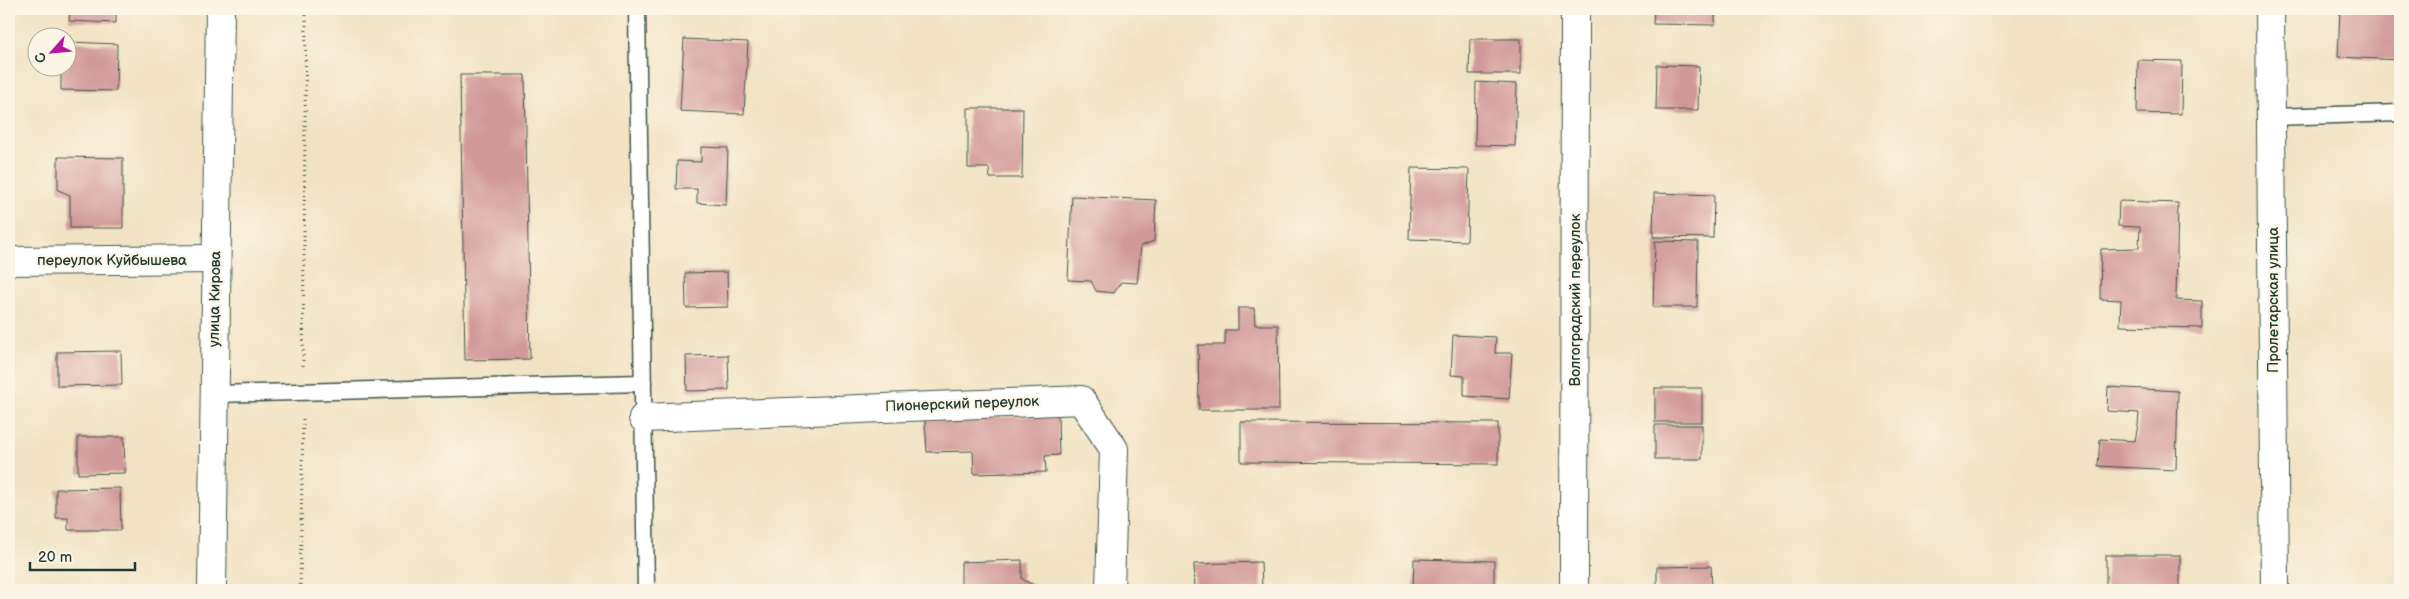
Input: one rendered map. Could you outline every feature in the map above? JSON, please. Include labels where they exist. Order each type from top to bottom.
[{"type":"street","name":"улица Кирова","points":[[212,590],[215,260],[220,9]]},
{"type":"street","name":"Волгоградский переулок","points":[[1574,590],[1575,9]]},
{"type":"street","name":"Пролетарская улица","points":[[2270,9],[2275,590]]},
{"type":"street","name":"переулок Куйбышева","points":[[9,261],[215,260]]},
{"type":"street","name":"Пионерский переулок","points":[[643,418],[1081,400],[1114,449],[1110,590]]},
{"type":"lane","points":[[637,9],[646,590]]},
{"type":"lane","points":[[2271,117],[2400,113]]},
{"type":"lane","points":[[214,394],[643,383]]},
{"type":"path","points":[[300,590],[306,9]]},
{"type":"building","points":[[70,9],[116,9],[116,23],[69,21]]},
{"type":"building","points":[[1654,9],[1715,9],[1715,25],[1653,24]]},
{"type":"building","points":[[2340,9],[2400,9],[2400,60],[2338,57]]},
{"type":"building","points":[[684,39],[748,42],[744,114],[680,111]]},
{"type":"building","points":[[1470,39],[1521,39],[1521,74],[1469,74]]},
{"type":"building","points":[[78,42],[117,44],[116,91],[61,90],[61,78],[78,78]]},
{"type":"building","points":[[2138,60],[2182,61],[2181,114],[2137,113]]},
{"type":"building","points":[[1657,65],[1699,66],[1698,110],[1656,110]]},
{"type":"building","points":[[460,75],[525,75],[530,359],[465,360]]},
{"type":"building","points":[[1476,82],[1517,84],[1515,146],[1475,145]]},
{"type":"building","points":[[968,108],[1023,108],[1022,178],[990,178],[989,168],[968,168]]},
{"type":"building","points":[[701,147],[728,148],[726,205],[697,203],[697,189],[676,189],[677,161],[701,162]]},
{"type":"building","points":[[58,157],[123,158],[123,228],[70,228],[70,195],[58,190]]},
{"type":"building","points":[[1411,168],[1469,169],[1467,241],[1409,239]]},
{"type":"building","points":[[1654,193],[1714,195],[1713,238],[1653,237]]},
{"type":"building","points":[[1072,196],[1156,200],[1154,241],[1141,246],[1137,283],[1121,282],[1114,293],[1096,291],[1091,281],[1068,280]]},
{"type":"building","points":[[2119,201],[2178,203],[2176,300],[2202,301],[2202,328],[2120,326],[2121,300],[2100,299],[2101,249],[2139,248],[2140,227],[2118,226]]},
{"type":"building","points":[[1655,241],[1698,242],[1697,307],[1653,307]]},
{"type":"building","points":[[727,272],[728,307],[686,308],[685,273]]},
{"type":"building","points":[[1238,308],[1254,308],[1255,325],[1278,325],[1279,410],[1199,410],[1198,345],[1225,345],[1225,330],[1238,330]]},
{"type":"building","points":[[1453,335],[1496,337],[1495,353],[1512,353],[1509,399],[1464,396],[1464,376],[1451,375]]},
{"type":"building","points":[[121,351],[122,385],[57,386],[57,352]]},
{"type":"building","points":[[728,355],[729,390],[687,391],[686,356]]},
{"type":"building","points":[[2108,387],[2178,391],[2176,470],[2098,466],[2100,439],[2135,441],[2138,425],[2139,413],[2107,411]]},
{"type":"building","points":[[1655,388],[1702,388],[1702,422],[1655,422]]},
{"type":"building","points":[[1058,415],[1059,455],[1045,456],[1046,472],[974,474],[973,451],[927,452],[925,420]]},
{"type":"building","points":[[1241,422],[1498,423],[1498,464],[1241,462]]},
{"type":"building","points":[[1655,425],[1702,425],[1702,459],[1655,459]]},
{"type":"building","points":[[78,437],[124,437],[125,473],[78,474]]},
{"type":"building","points":[[120,488],[121,530],[68,530],[68,518],[56,518],[56,489]]},
{"type":"building","points":[[2106,555],[2180,555],[2180,590],[2106,590]]},
{"type":"building","points":[[1414,559],[1494,561],[1494,590],[1413,590]]},
{"type":"building","points":[[1022,560],[1022,579],[1033,585],[1033,590],[961,590],[961,562]]},
{"type":"building","points":[[1261,562],[1262,590],[1195,590],[1194,564]]},
{"type":"building","points":[[1711,566],[1712,590],[1657,590],[1657,567]]}]
